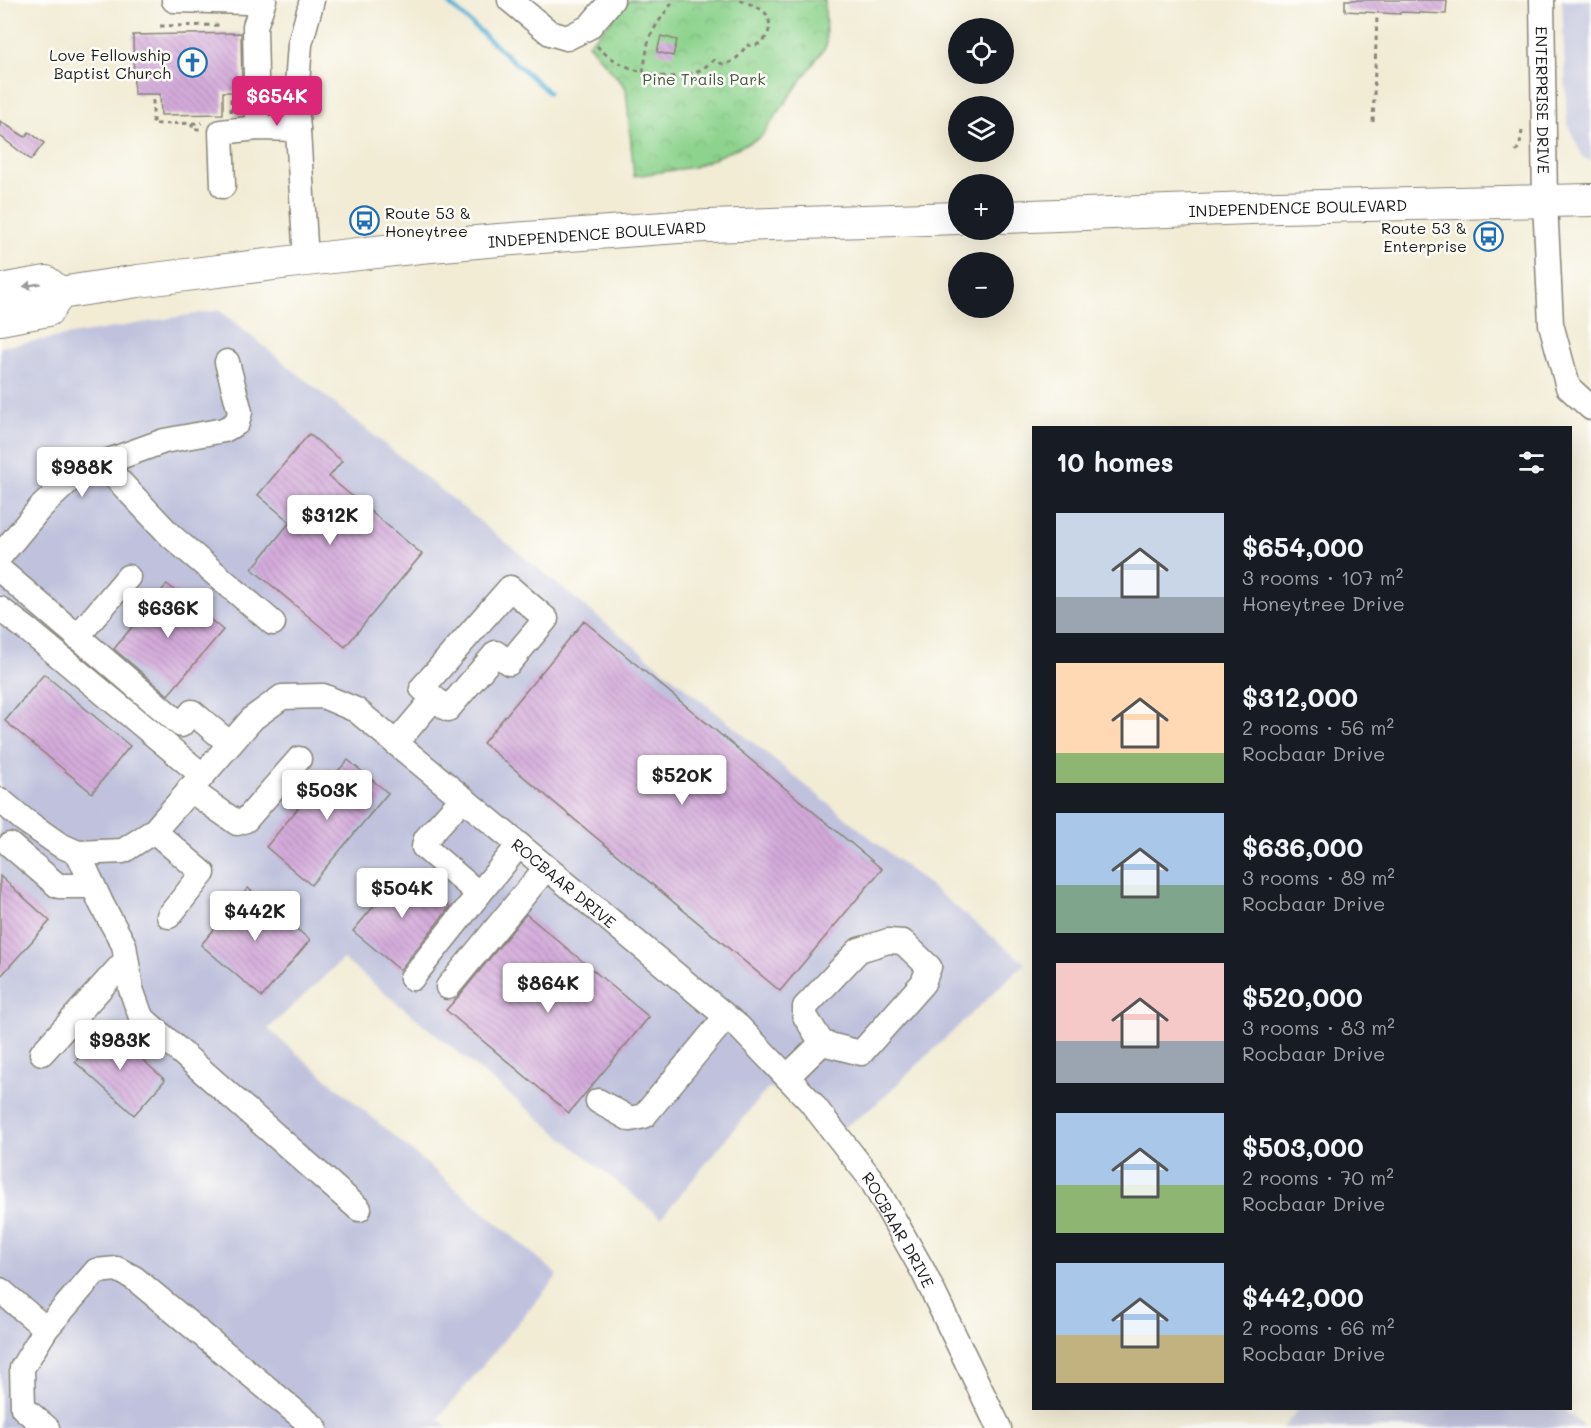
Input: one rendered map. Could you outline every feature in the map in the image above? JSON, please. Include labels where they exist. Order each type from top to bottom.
[{"type":"main road","name":"INDEPENDENCE BOULEVARD","points":[[1014,217],[1279,207],[1591,200]]},
{"type":"main road","name":"INDEPENDENCE BOULEVARD","points":[[0,290],[46,282],[60,293],[149,279],[306,260],[420,247],[572,234],[678,227],[948,218]]},
{"type":"main road","points":[[0,319],[48,310],[60,293]]},
{"type":"street","points":[[174,0],[248,2],[253,0]]},
{"type":"street","points":[[257,128],[255,26],[264,0]]},
{"type":"street","points":[[306,260],[296,99],[300,44],[312,0]]},
{"type":"street","points":[[510,0],[550,33],[567,38],[589,27],[612,0]]},
{"type":"street","name":"ENTERPRISE DRIVE","points":[[1542,0],[1545,202],[1551,324],[1568,387],[1591,408]]},
{"type":"street","points":[[223,186],[221,132],[257,128],[298,129]]},
{"type":"street","points":[[0,556],[40,508],[78,472],[164,441],[224,430],[237,423],[240,412],[227,362]]},
{"type":"street","points":[[103,464],[171,536],[273,622]]},
{"type":"street","points":[[0,570],[180,725],[192,712],[230,744]]},
{"type":"street","points":[[77,637],[129,577]]},
{"type":"street","points":[[510,588],[546,619],[508,663],[496,653],[448,709],[434,698],[422,688],[510,588]]},
{"type":"street","points":[[0,609],[28,630],[196,782],[237,823],[246,820],[299,759]]},
{"type":"street","name":"ROCBAAR DRIVE","points":[[78,853],[123,851],[154,831],[253,718],[282,697],[323,696],[356,710],[739,1027],[810,1101],[871,1179],[923,1271],[999,1428]]},
{"type":"street","points":[[396,743],[434,698]]},
{"type":"street","points":[[463,798],[426,838],[424,847],[479,894]]},
{"type":"street","points":[[0,800],[60,845],[78,853],[102,906],[124,945],[131,989],[141,1017],[359,1209]]},
{"type":"street","points":[[154,831],[203,873],[169,916]]},
{"type":"street","points":[[412,978],[519,844]]},
{"type":"street","points":[[10,845],[58,886],[93,886]]},
{"type":"street","points":[[448,987],[546,868]]},
{"type":"street","points":[[888,941],[903,942],[929,967],[923,983],[861,1053],[822,1043],[805,1016],[805,1007],[859,950],[888,941]]},
{"type":"street","points":[[42,1053],[126,960]]},
{"type":"street","points":[[598,1101],[630,1119],[644,1116],[726,1017]]},
{"type":"street","points":[[787,1077],[822,1043]]},
{"type":"street","points":[[46,1428],[23,1408],[22,1368],[46,1329],[96,1270],[117,1269],[134,1278],[315,1428]]},
{"type":"street","points":[[0,1290],[46,1329]]},
{"type":"path","points":[[643,72],[649,38],[674,0]]},
{"type":"path","points":[[592,40],[611,59],[629,69],[660,76],[683,76],[698,71],[714,60],[723,64],[733,60],[741,54],[746,45],[757,45],[767,37],[770,26],[769,17],[762,10],[740,0]]},
{"type":"path","points":[[1373,122],[1377,16]]},
{"type":"path","points":[[160,26],[222,25]]},
{"type":"path","points":[[231,96],[231,114]]},
{"type":"path","points":[[153,100],[153,124],[211,123]]},
{"type":"path","points":[[192,123],[192,129],[203,129]]},
{"type":"shaded area","points":[[1562,0],[1591,0],[1591,161],[1583,158],[1567,123]]},
{"type":"shaded area","points":[[219,310],[1025,963],[874,1106],[822,1143],[782,1091],[768,1088],[661,1218],[343,959],[268,1029],[558,1275],[438,1419],[448,1428],[0,1428],[0,347]]},
{"type":"shaded area","points":[[1297,1410],[1564,1410],[1586,1428],[1283,1428]]},
{"type":"green space","name":"Pine Trails Park","points":[[629,0],[825,0],[826,46],[760,138],[694,167],[634,176],[626,88],[588,44]]},
{"type":"building","points":[[1345,0],[1447,0],[1446,14],[1400,12],[1400,14],[1345,11]]},
{"type":"building","name":"Love Fellowship Baptist Church","points":[[241,33],[242,92],[223,92],[223,114],[161,115],[160,94],[134,94],[133,35]]},
{"type":"building","points":[[661,36],[677,40],[673,56],[657,52]]},
{"type":"building","points":[[0,121],[25,137],[29,132],[44,143],[31,160],[0,136]]},
{"type":"building","points":[[309,434],[342,461],[329,477],[422,554],[345,647],[252,569],[290,522],[258,495]]},
{"type":"building","points":[[167,584],[223,630],[168,695],[114,649]]},
{"type":"building","points":[[584,621],[882,869],[780,991],[483,743]]},
{"type":"building","points":[[44,674],[130,746],[92,793],[5,721]]},
{"type":"building","points":[[348,760],[388,793],[311,885],[266,847],[328,772],[337,772]]},
{"type":"building","points":[[405,869],[450,907],[400,970],[353,931]]},
{"type":"building","points":[[0,876],[50,921],[0,977]]},
{"type":"building","points":[[248,888],[310,940],[262,997],[201,945]]},
{"type":"building","points":[[526,914],[649,1017],[569,1113],[446,1010]]},
{"type":"building","points":[[106,1027],[165,1080],[134,1115],[75,1062]]},
{"type":"waterway","points":[[445,0],[548,92]]},
{"type":"place","name":"Love Fellowship Baptist Church","points":[[192,63]]},
{"type":"place","name":"Route 53 & Honeytree","points":[[364,221]]},
{"type":"place","name":"Route 53 & Enterprise","points":[[1488,236]]}]
